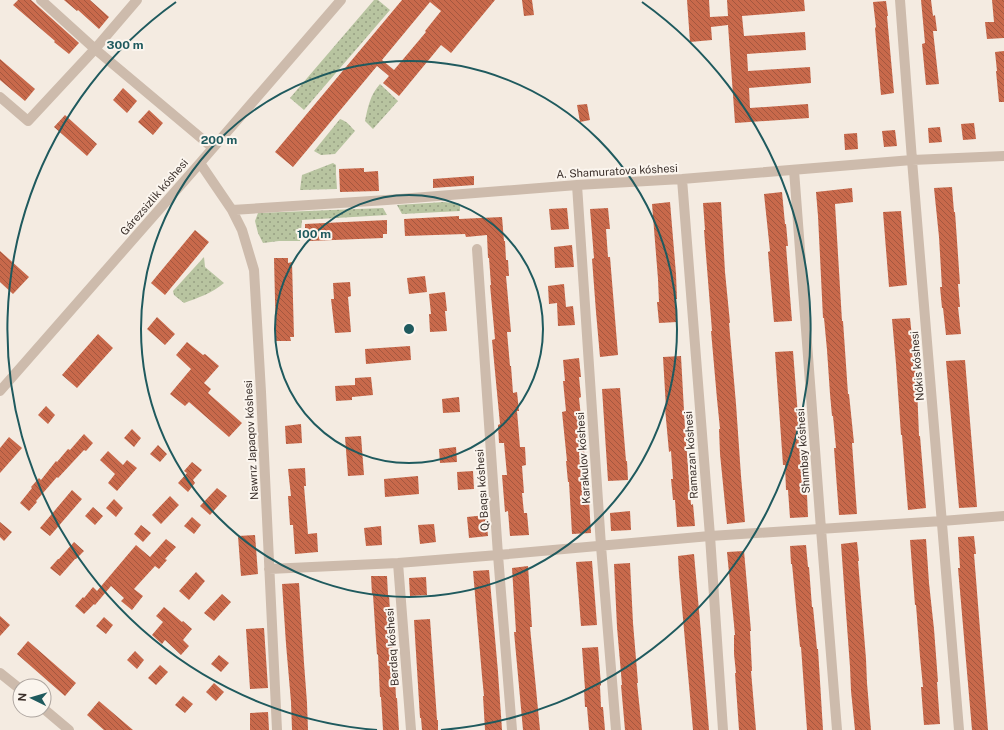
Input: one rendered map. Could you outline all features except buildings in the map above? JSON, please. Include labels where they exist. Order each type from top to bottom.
[{"type":"street","points":[[41,0],[95,49],[213,148]]},
{"type":"street","points":[[0,97],[28,121],[95,49],[137,0]]},
{"type":"street","name":"Gárezsizlik kóshesi","points":[[0,391],[341,0]]},
{"type":"street","name":"Nókis kóshesi","points":[[900,0],[959,730]]},
{"type":"street","name":"A. Shamuratova kóshesi","points":[[232,210],[387,200],[577,185],[682,179],[912,160],[1004,156]]},
{"type":"street","name":"Nawrız Japaqov kóshesi","points":[[200,163],[232,210],[242,230],[254,270],[261,385],[277,730]]},
{"type":"street","name":"Shımbay kóshesi","points":[[794,170],[837,730]]},
{"type":"street","name":"Ramazan kóshesi","points":[[682,179],[710,536],[722,730]]},
{"type":"street","name":"Karakulov kóshesi","points":[[577,185],[601,546],[616,730]]},
{"type":"street","name":"Q. Baqsı kóshesi","points":[[477,249],[498,556],[512,730]]},
{"type":"street","points":[[270,569],[398,563],[498,556],[710,536],[1004,516]]},
{"type":"street","name":"Berdaq kóshesi","points":[[398,563],[411,730]]},
{"type":"street","points":[[0,673],[12,683]]},
{"type":"street","points":[[52,716],[69,730]]},
{"type":"green space","points":[[374,0],[378,0],[390,10],[304,110],[290,98]]},
{"type":"green space","points":[[380,84],[398,101],[373,129],[365,121],[368,106]]},
{"type":"green space","points":[[340,119],[347,123],[355,131],[335,154],[321,155],[314,151]]},
{"type":"green space","points":[[333,163],[336,165],[337,189],[300,190],[302,175]]},
{"type":"green space","points":[[444,202],[460,204],[460,211],[402,214],[397,205]]},
{"type":"green space","points":[[383,208],[387,215],[302,220],[300,241],[263,243],[258,233],[255,221],[258,213]]},
{"type":"green space","points":[[204,257],[205,267],[224,283],[200,297],[184,303],[174,295],[173,291]]}]
